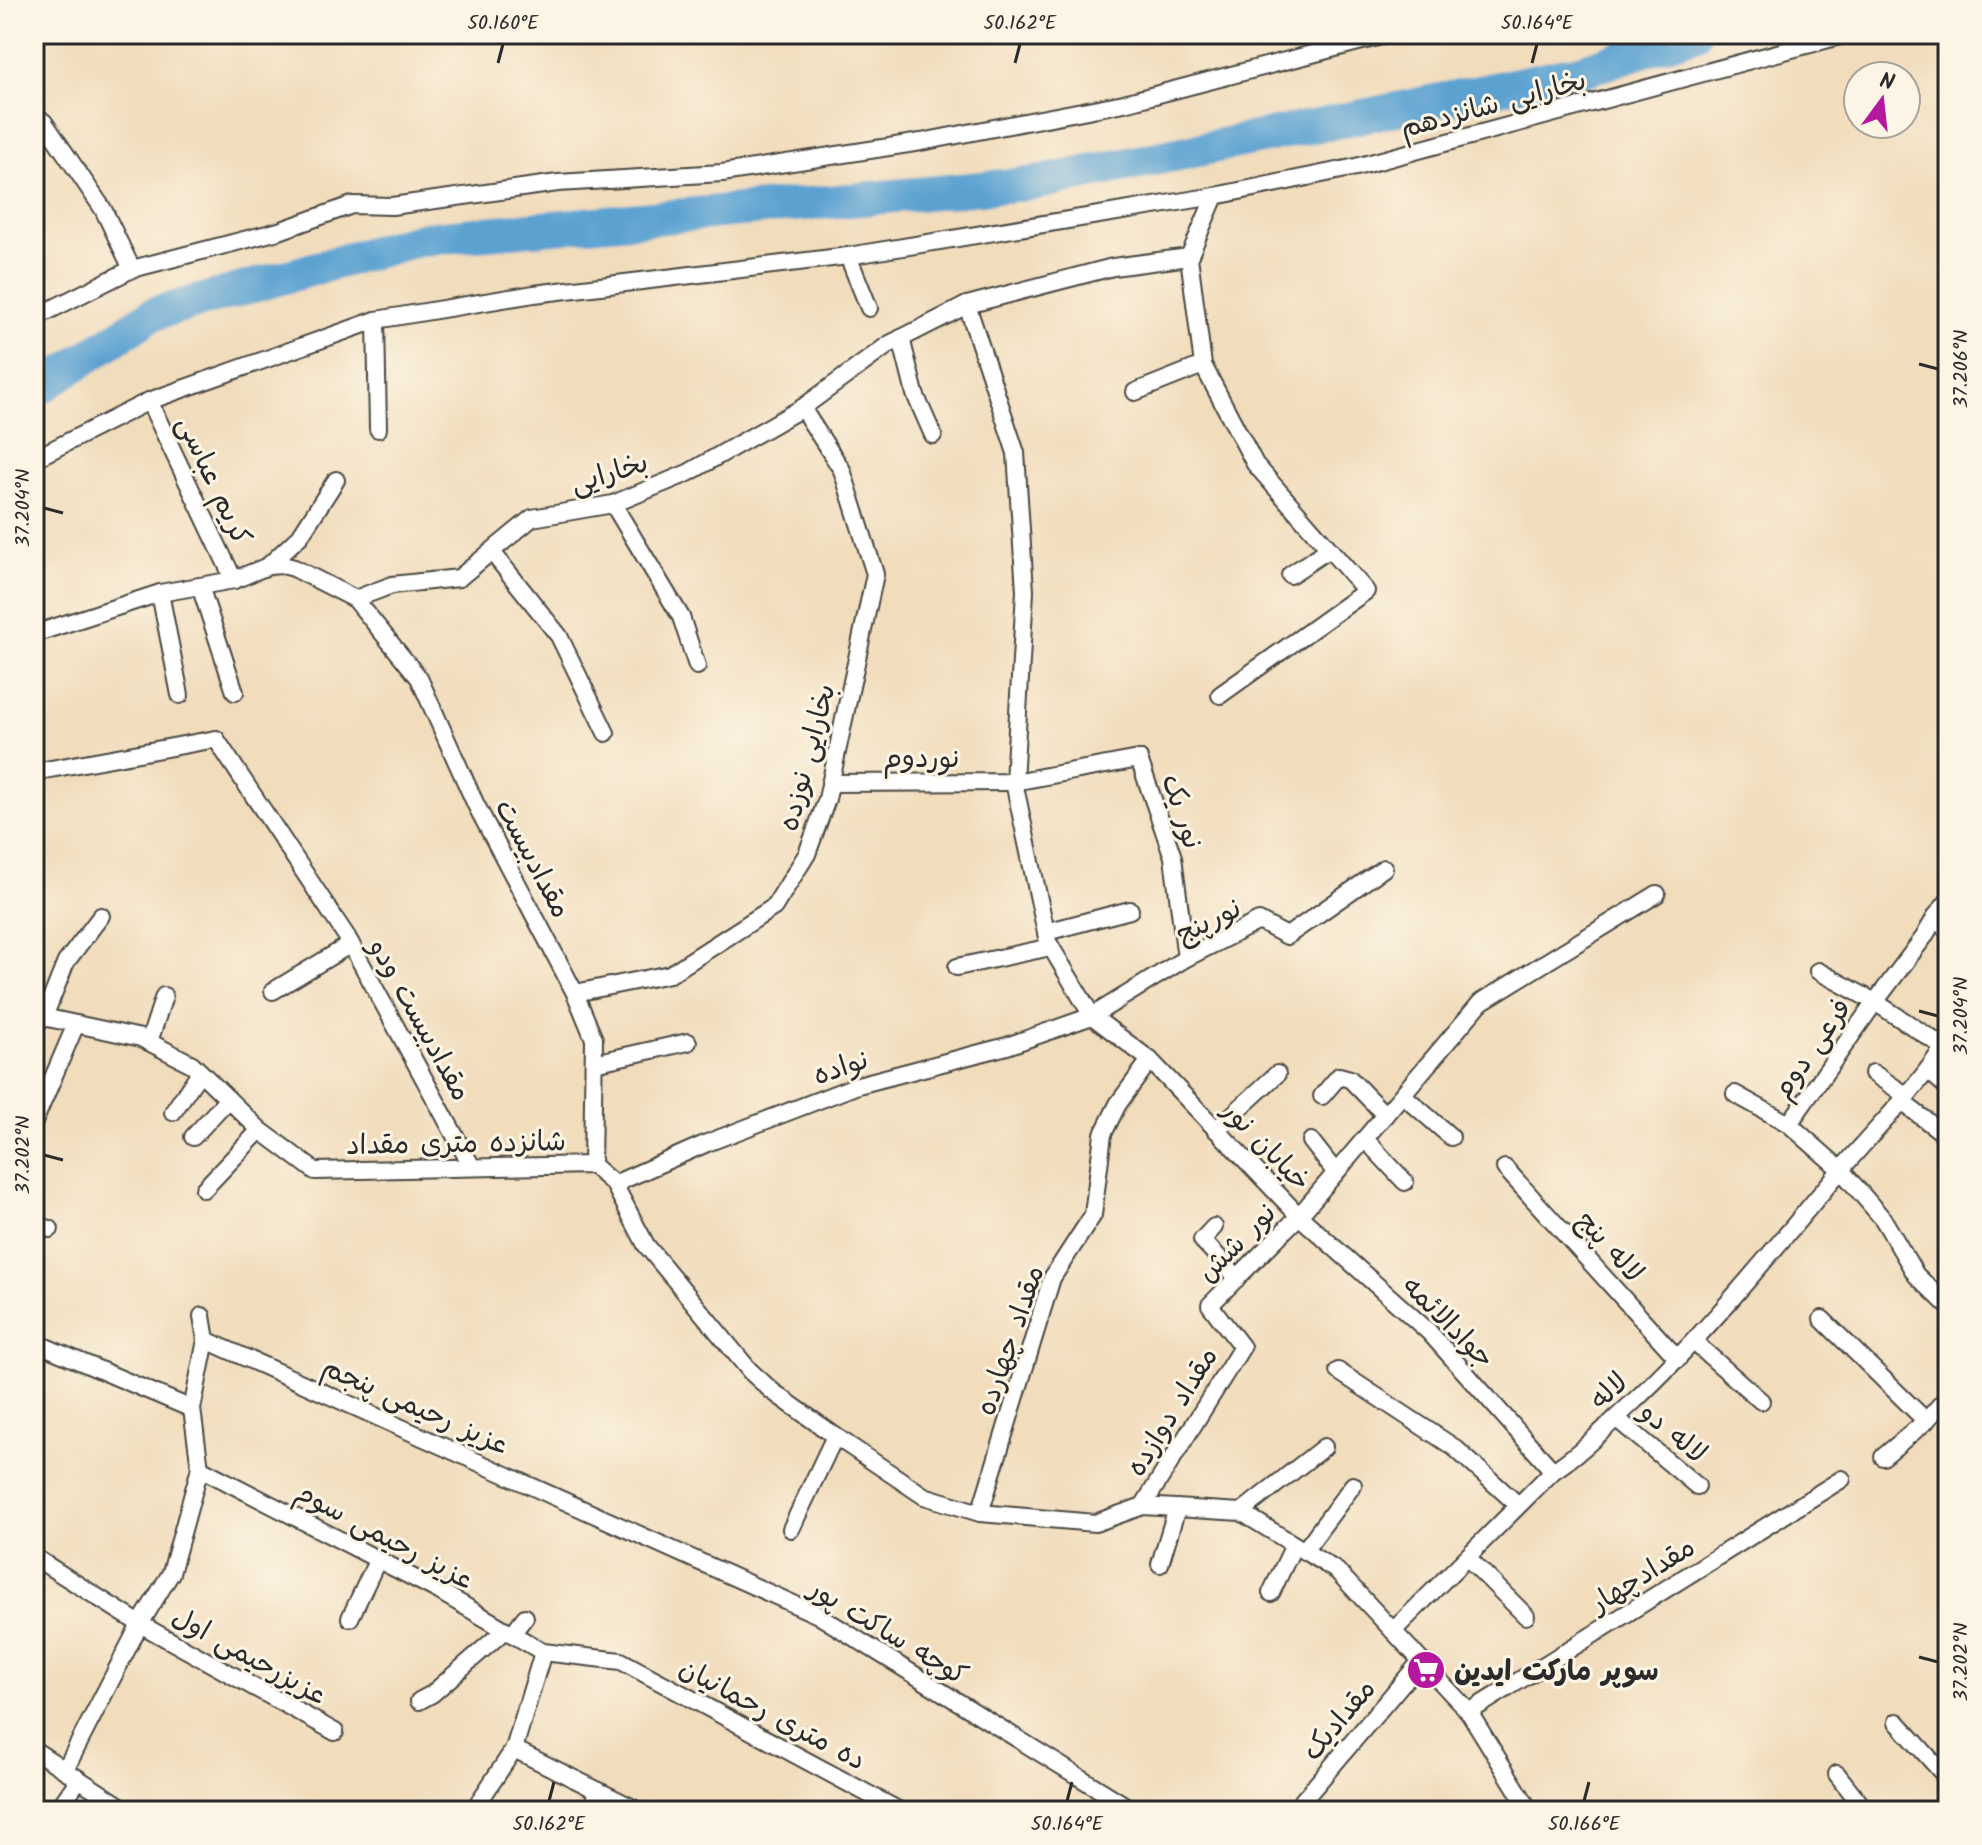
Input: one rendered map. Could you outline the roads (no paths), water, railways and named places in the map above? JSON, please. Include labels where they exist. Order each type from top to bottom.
[{"type":"street","points":[[36,312],[132,269],[279,231],[352,205],[392,206],[558,183],[722,173],[921,142],[1124,103],[1389,34]]},
{"type":"street","name":"بخارایی شانزدهم","points":[[34,459],[149,401],[376,320],[534,294],[848,256],[1215,196],[1356,167],[1847,34]]},
{"type":"street","points":[[34,117],[44,122],[103,209],[132,269]]},
{"type":"street","points":[[1215,196],[1189,257],[1203,365],[1255,464],[1366,591],[1220,695]]},
{"type":"street","points":[[848,256],[869,308]]},
{"type":"street","name":"بخارایی","points":[[355,599],[392,585],[459,578],[532,518],[613,504],[688,473],[802,408],[888,345],[967,305],[1113,267],[1189,257]]},
{"type":"street","name":"خیابان نور","points":[[967,305],[1016,453],[1025,591],[1014,782],[1048,940],[1092,1016],[1150,1060],[1299,1216],[1481,1002],[1657,894]]},
{"type":"street","points":[[376,320],[378,429]]},
{"type":"street","points":[[901,338],[915,394],[933,435]]},
{"type":"street","points":[[1135,392],[1203,365]]},
{"type":"street","name":"کریم عباسی","points":[[149,401],[234,580]]},
{"type":"street","name":"بخارایی نوزده","points":[[575,993],[670,974],[774,907],[807,854],[830,783],[875,574],[842,470],[802,408]]},
{"type":"street","points":[[268,566],[300,536],[336,480]]},
{"type":"street","points":[[613,504],[681,617],[697,666]]},
{"type":"street","points":[[1290,575],[1329,549]]},
{"type":"street","points":[[492,552],[559,636],[606,733]]},
{"type":"street","points":[[34,634],[160,593],[234,580],[268,566],[294,568],[355,599]]},
{"type":"street","points":[[200,586],[235,692]]},
{"type":"street","points":[[160,593],[180,695]]},
{"type":"street","name":"مقدادبیست","points":[[355,599],[419,678],[476,805],[575,993],[594,1039],[592,1165]]},
{"type":"street","name":"مقدادبیست ودو","points":[[34,772],[216,739],[349,941],[472,1167]]},
{"type":"street","name":"نور یک","points":[[1014,782],[1139,759],[1173,857],[1186,958]]},
{"type":"street","name":"نوردوم","points":[[830,783],[1014,782]]},
{"type":"street","points":[[34,813],[37,829],[34,841]]},
{"type":"street","name":"نورپنج","points":[[1092,1016],[1186,958],[1259,921],[1287,936],[1384,868]]},
{"type":"street","name":"فرعی دوم","points":[[1789,1124],[1948,901]]},
{"type":"street","points":[[957,967],[1048,940],[1130,910]]},
{"type":"street","points":[[39,1016],[66,962],[101,916]]},
{"type":"street","points":[[1936,916],[1948,932]]},
{"type":"street","points":[[273,991],[349,941]]},
{"type":"street","points":[[1818,971],[1946,1043]]},
{"type":"street","points":[[149,1042],[164,996]]},
{"type":"street","name":"شانزده متری مقداد","points":[[39,1016],[141,1038],[192,1064],[260,1130],[315,1171],[592,1165],[614,1184],[646,1245],[750,1371],[772,1391],[924,1496],[980,1513],[1095,1523],[1143,1506],[1241,1512],[1337,1571],[1469,1712],[1530,1809]]},
{"type":"street","name":"نواده","points":[[614,1184],[707,1143],[858,1085],[1007,1046],[1092,1016]]},
{"type":"street","points":[[34,1122],[76,1024]]},
{"type":"street","points":[[594,1063],[688,1042]]},
{"type":"street","name":"لاله","points":[[1393,1631],[1553,1471],[1575,1457],[1694,1342],[1754,1277],[1928,1070],[1946,1043]]},
{"type":"street","name":"مقداد چهارده","points":[[980,1513],[1052,1278],[1093,1215],[1103,1134],[1118,1104],[1150,1060]]},
{"type":"street","points":[[1928,1070],[1948,1088]]},
{"type":"street","points":[[173,1112],[200,1072]]},
{"type":"street","points":[[1873,1073],[1948,1137]]},
{"type":"street","points":[[1216,1130],[1277,1074]]},
{"type":"street","points":[[1322,1096],[1339,1076],[1350,1079],[1385,1115]]},
{"type":"street","points":[[1735,1094],[1789,1124],[1841,1170],[1883,1219],[1916,1275],[1948,1306]]},
{"type":"street","points":[[1403,1095],[1451,1137]]},
{"type":"street","points":[[193,1137],[228,1099]]},
{"type":"street","points":[[204,1189],[260,1130]]},
{"type":"street","points":[[1365,1139],[1405,1182]]},
{"type":"street","points":[[1311,1141],[1336,1173]]},
{"type":"street","name":"لاله پنج","points":[[1505,1168],[1678,1359]]},
{"type":"street","name":"نور شش","points":[[1210,1305],[1299,1216]]},
{"type":"street","name":"جوادالائمه","points":[[1299,1216],[1429,1332],[1553,1471]]},
{"type":"street","points":[[1214,1227],[1202,1240],[1238,1278]]},
{"type":"street","name":"مقداد دوازده","points":[[1143,1506],[1242,1347],[1210,1305]]},
{"type":"street","points":[[61,1805],[140,1624],[171,1573],[200,1468],[192,1409],[206,1340],[202,1316]]},
{"type":"street","points":[[1822,1319],[1926,1421]]},
{"type":"street","name":"عزیز رحیمی پنجم","points":[[206,1340],[605,1519]]},
{"type":"street","points":[[34,1342],[192,1409]]},
{"type":"street","points":[[1694,1342],[1761,1401]]},
{"type":"street","points":[[1338,1371],[1455,1448],[1518,1505]]},
{"type":"street","points":[[1883,1457],[1926,1421],[1948,1396]]},
{"type":"street","name":"لاله دو","points":[[1616,1418],[1697,1486]]},
{"type":"street","points":[[791,1529],[835,1436]]},
{"type":"street","points":[[1241,1512],[1324,1447]]},
{"type":"street","name":"عزیز رحیمی سوم","points":[[200,1468],[378,1559],[543,1652]]},
{"type":"street","name":"مقدادچهار","points":[[1469,1712],[1842,1479]]},
{"type":"street","points":[[1271,1593],[1299,1548],[1353,1485]]},
{"type":"street","points":[[1160,1564],[1177,1508]]},
{"type":"street","name":"کوچه ساکت پور","points":[[605,1519],[818,1615],[1134,1811]]},
{"type":"street","name":"عزیزرحیمی اول","points":[[34,1557],[140,1624],[335,1732]]},
{"type":"street","points":[[1468,1558],[1526,1616]]},
{"type":"street","points":[[350,1618],[378,1559]]},
{"type":"street","points":[[419,1701],[432,1694],[525,1617]]},
{"type":"street","points":[[473,1811],[514,1749],[543,1652]]},
{"type":"street","name":"ده متری رحمانیان","points":[[543,1652],[621,1661],[900,1811]]},
{"type":"street","name":"مقدادیک","points":[[1303,1808],[1421,1661]]},
{"type":"street","points":[[1897,1722],[1948,1779]]},
{"type":"street","points":[[514,1749],[639,1811]]},
{"type":"street","points":[[35,1752],[128,1811]]},
{"type":"street","points":[[1837,1774],[1866,1811]]},
{"type":"street","points":[[589,1811],[599,1791]]},
{"type":"waterway","points":[[34,392],[153,314],[421,239],[1037,183],[1581,71],[1694,34]]},
{"type":"place","name":"سوپر مارکت ایدین","points":[[1426,1670]]}]
